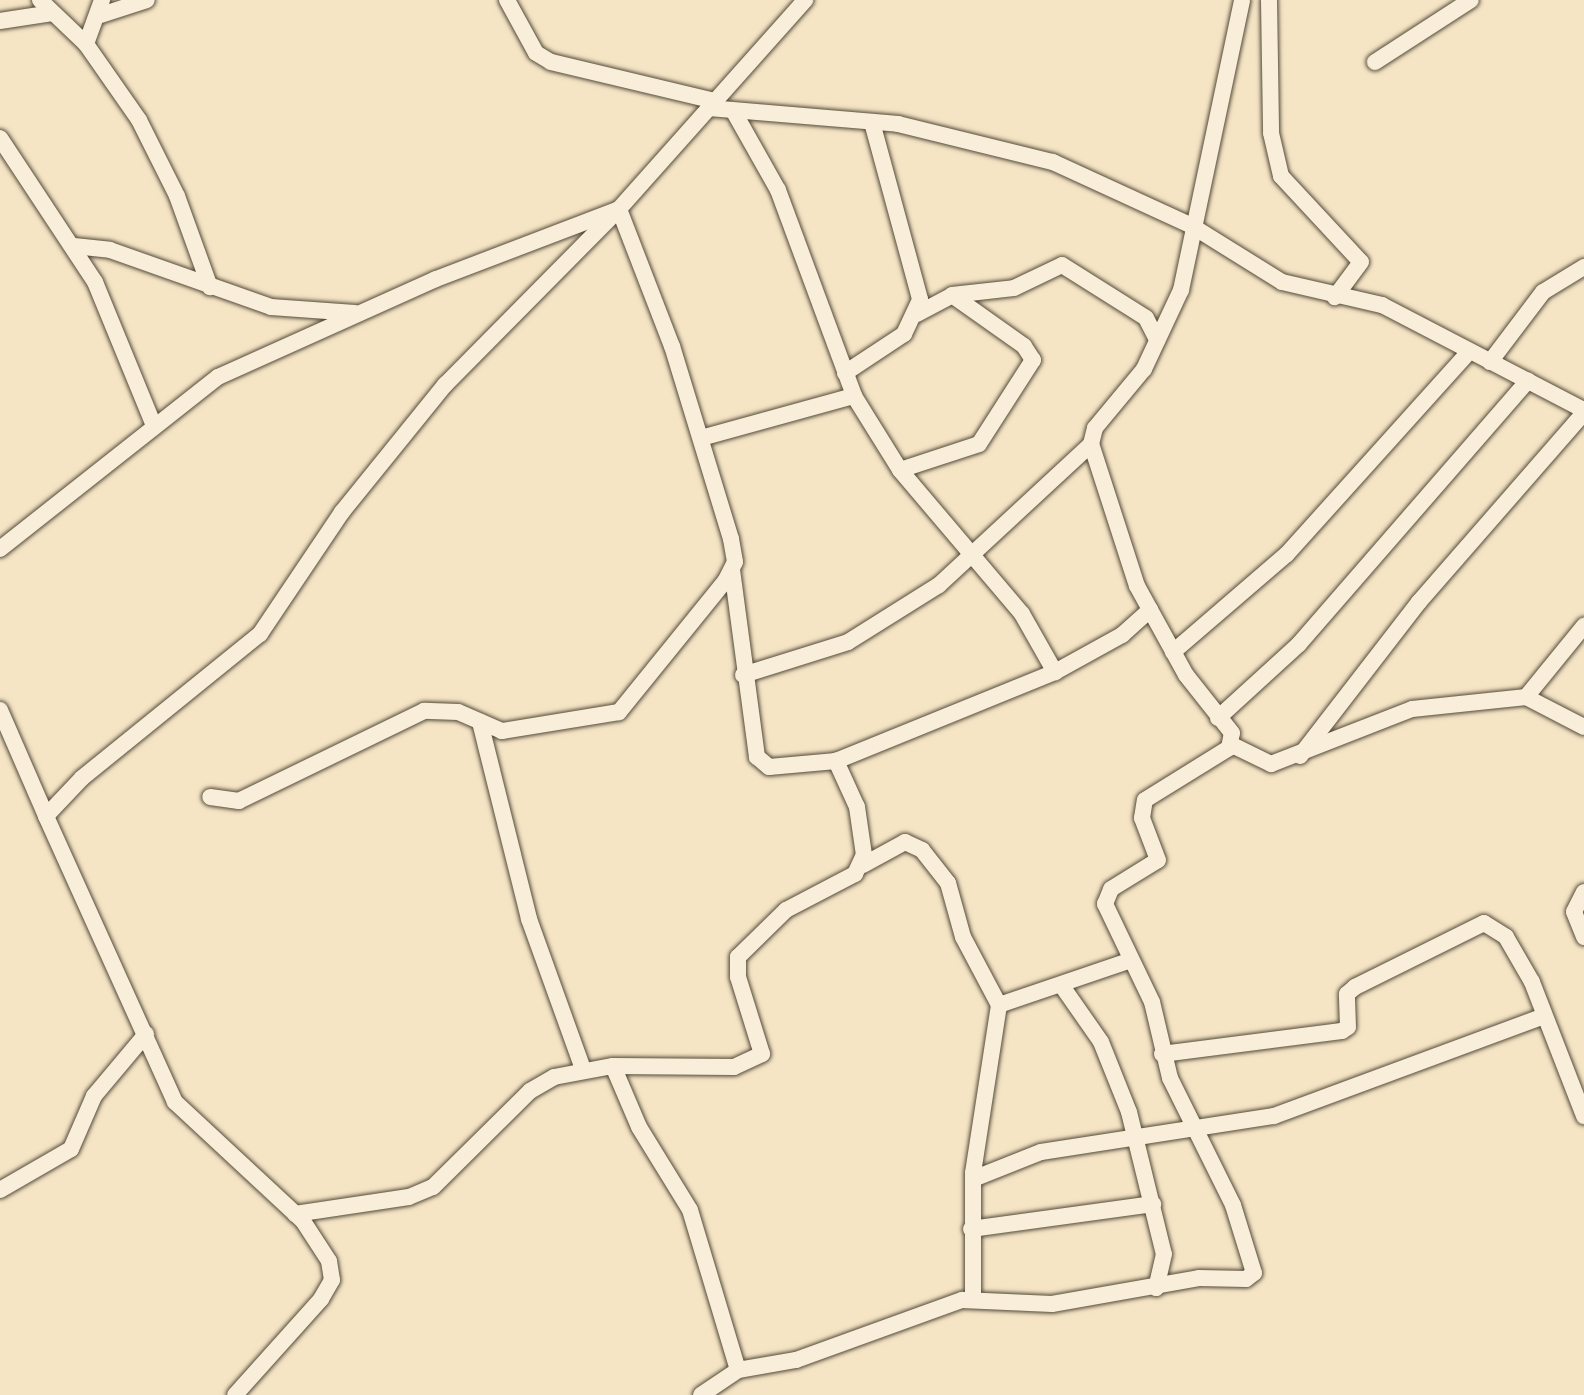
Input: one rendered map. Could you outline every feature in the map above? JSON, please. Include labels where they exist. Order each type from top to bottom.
[{"type":"street","points":[[40,0],[86,44],[162,163],[210,287]]},
{"type":"street","points":[[86,44],[101,7],[147,0]]},
{"type":"street","points":[[507,0],[530,45],[551,62],[734,112],[872,122],[1053,162],[1192,226],[1282,282],[1335,297],[1382,305],[1584,412],[1419,602],[1300,756]]},
{"type":"street","points":[[46,816],[82,778],[260,634],[328,532],[445,385],[619,209],[805,0]]},
{"type":"street","points":[[743,675],[848,642],[970,560],[1091,444],[1095,428],[1144,369],[1181,290],[1192,226],[1242,0]]},
{"type":"street","points":[[1269,0],[1270,133],[1281,176],[1361,262],[1335,297]]},
{"type":"street","points":[[1375,62],[1471,0]]},
{"type":"street","points":[[0,21],[52,13]]},
{"type":"street","points":[[734,112],[778,190],[853,397],[900,470],[970,560],[1022,614],[1055,672]]},
{"type":"street","points":[[872,122],[914,264],[918,314]]},
{"type":"street","points":[[0,138],[74,246],[95,282],[154,426]]},
{"type":"street","points":[[0,549],[218,377],[361,313],[619,209]]},
{"type":"street","points":[[619,209],[701,438],[731,539],[743,675],[761,764],[836,761],[1055,672],[1122,635],[1150,611]]},
{"type":"street","points":[[74,246],[110,250],[271,307],[361,313]]},
{"type":"street","points":[[845,373],[904,334],[918,314],[953,295],[1014,288],[1062,265],[1146,318],[1157,340]]},
{"type":"street","points":[[1490,362],[1543,292],[1584,267]]},
{"type":"street","points":[[900,470],[979,444],[1033,360],[1024,346],[953,295]]},
{"type":"street","points":[[1173,652],[1287,554],[1469,352]]},
{"type":"street","points":[[1219,718],[1299,644],[1528,380]]},
{"type":"street","points":[[701,438],[853,397]]},
{"type":"street","points":[[701,1395],[738,1370],[796,1360],[973,1297],[1027,1306],[1156,1288],[1199,1278],[1246,1279],[1254,1272],[1233,1205],[1196,1132],[1162,1054],[1152,1002],[1105,904],[1111,889],[1158,860],[1142,818],[1146,800],[1230,744],[1232,733],[1173,652],[1150,611],[1091,444]]},
{"type":"street","points":[[210,797],[239,801],[424,711],[446,709],[502,731],[619,712],[732,570]]},
{"type":"street","points":[[1526,697],[1584,626]]},
{"type":"street","points":[[1230,744],[1257,762],[1300,756],[1412,709],[1526,697],[1584,727]]},
{"type":"street","points":[[0,710],[175,1102],[295,1214],[329,1261],[332,1280],[235,1395]]},
{"type":"street","points":[[481,722],[529,919],[583,1069]]},
{"type":"street","points":[[836,761],[858,807],[863,865]]},
{"type":"street","points":[[295,1214],[409,1197],[433,1187],[530,1091],[583,1069],[757,1062],[761,1041],[738,977],[738,957],[786,911],[905,842],[922,850],[948,883],[963,937],[999,1005],[973,1179],[973,1297]]},
{"type":"street","points":[[1584,892],[1574,912],[1584,937]]},
{"type":"street","points":[[1162,1054],[1342,1031],[1348,1027],[1346,994],[1355,987],[1484,923],[1506,937],[1544,1017],[1584,1116]]},
{"type":"street","points":[[999,1005],[1062,986],[1131,960]]},
{"type":"street","points":[[1062,986],[1101,1042],[1135,1138],[1164,1254],[1156,1288]]},
{"type":"street","points":[[973,1179],[1041,1152],[1196,1132],[1305,1107],[1544,1017]]},
{"type":"street","points":[[0,1190],[71,1149],[94,1096],[146,1034]]},
{"type":"street","points":[[613,1066],[639,1127],[690,1210],[738,1370]]},
{"type":"street","points":[[971,1229],[1153,1204]]}]
